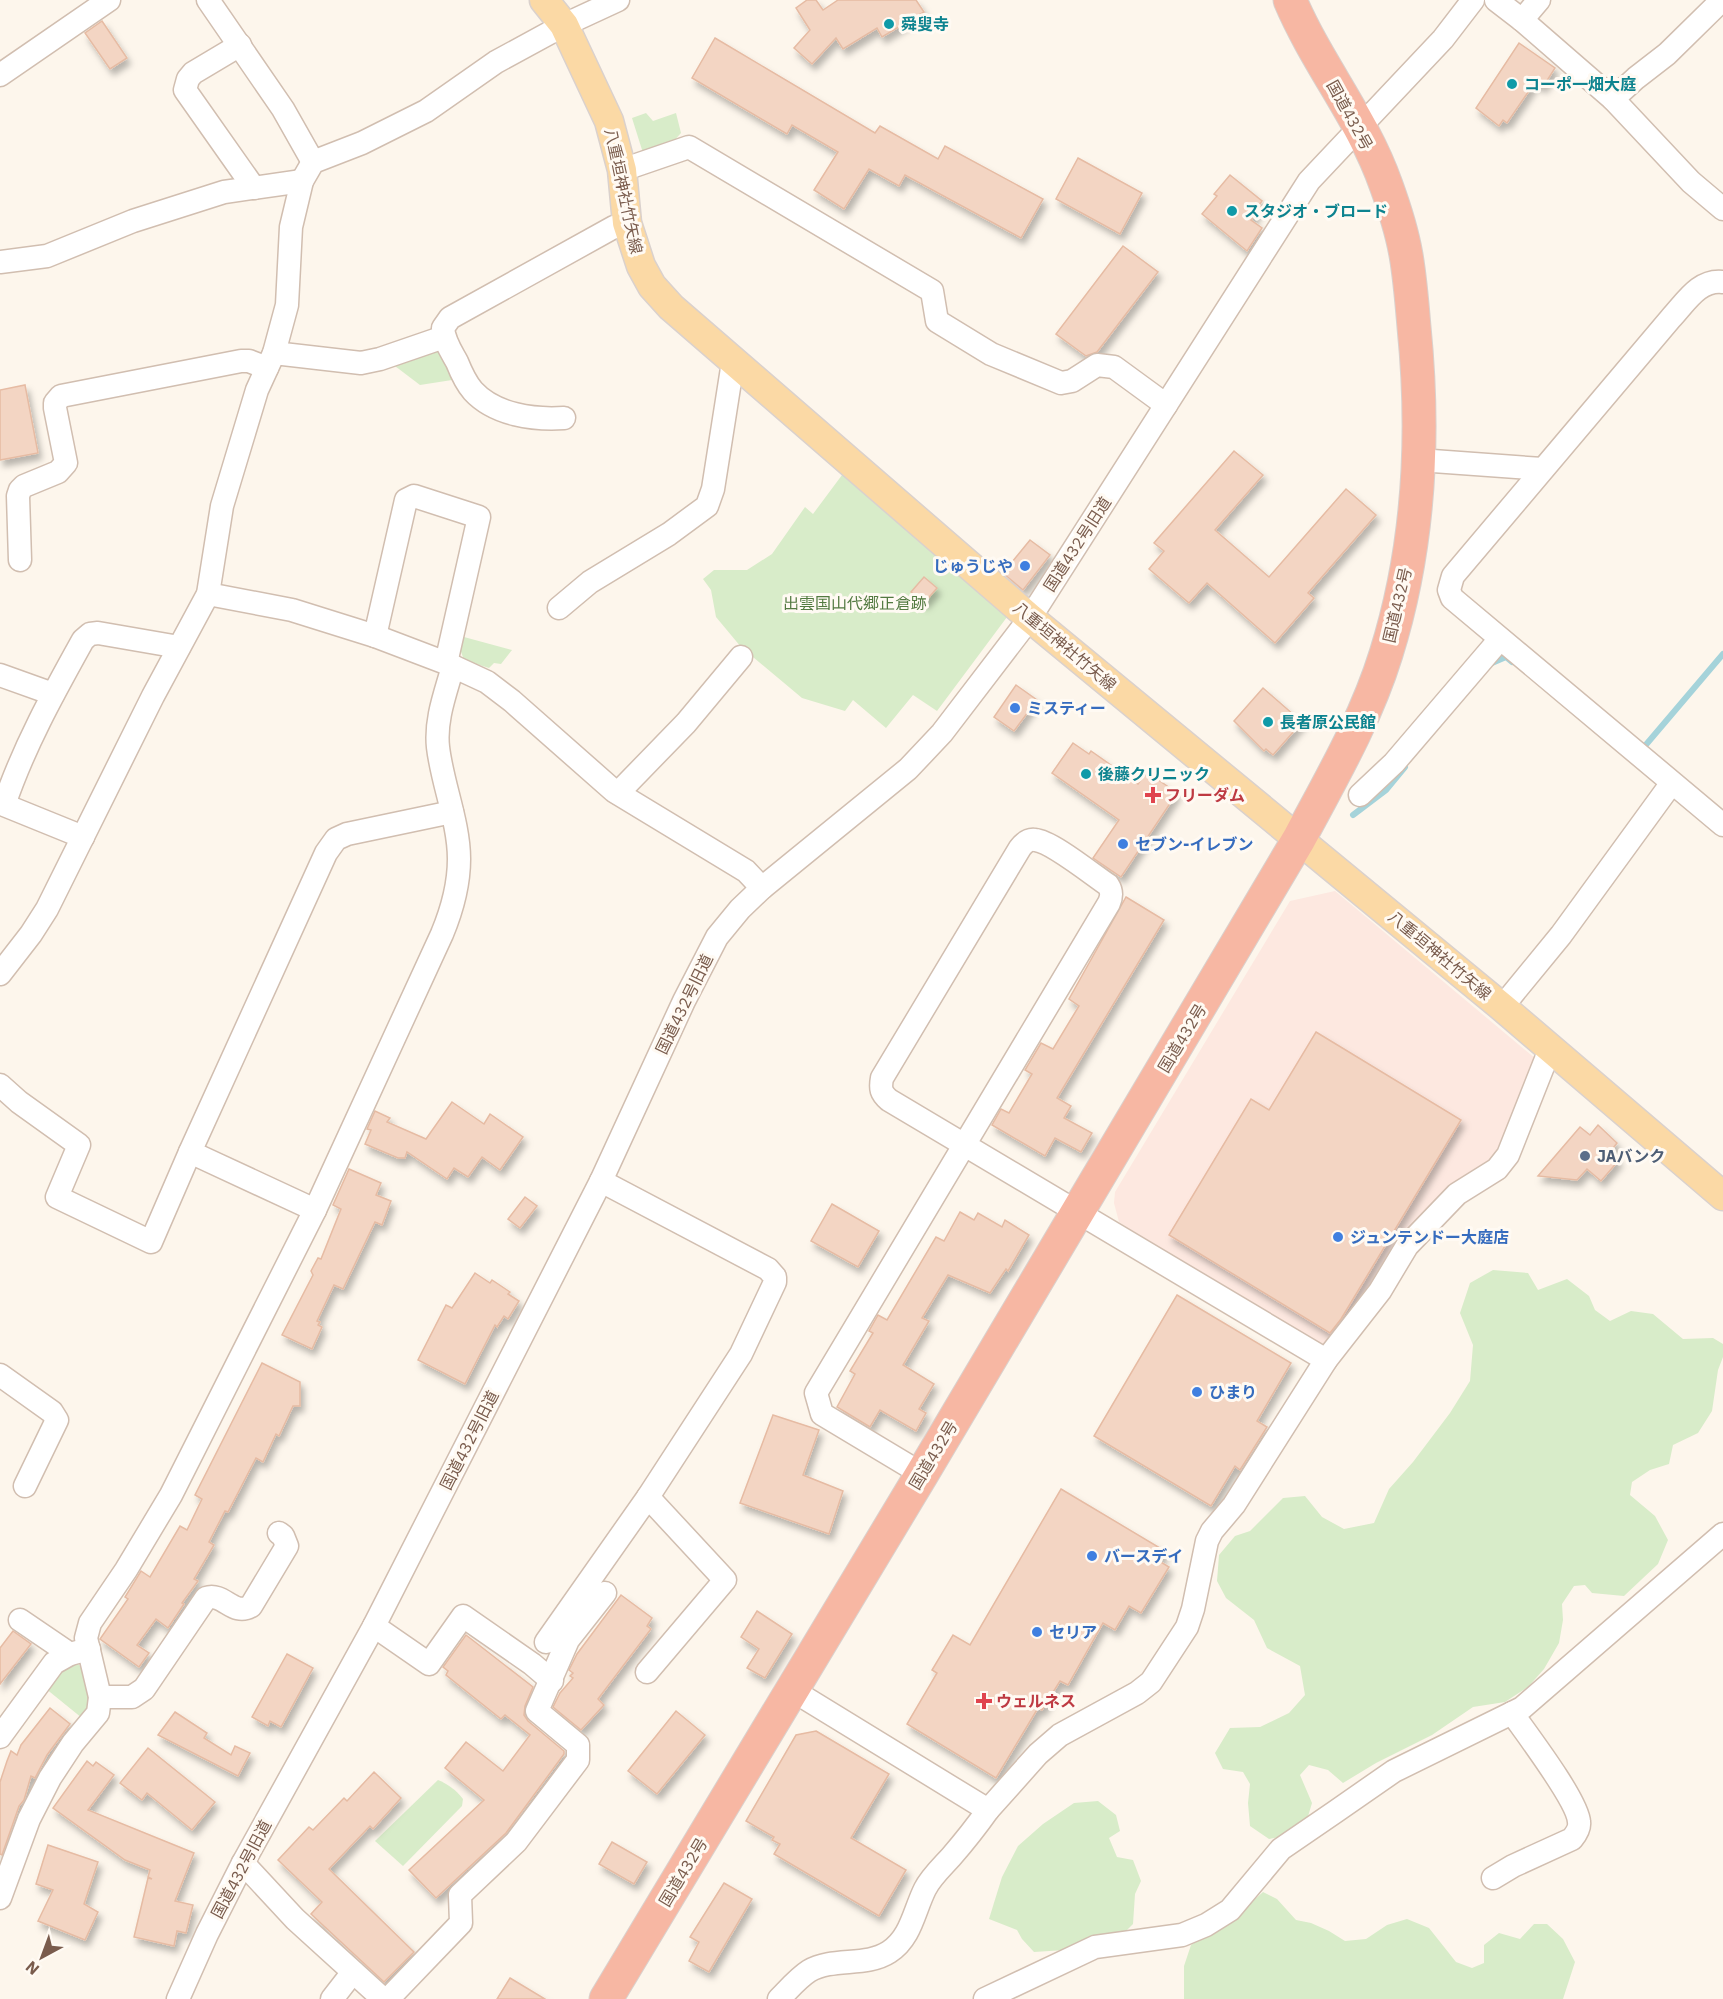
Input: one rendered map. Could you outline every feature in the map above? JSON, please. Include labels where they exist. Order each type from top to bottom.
[{"type":"highway","name":"国道432号","points":[[606,1999],[1078,1213],[1299,839],[1351,740],[1386,656],[1402,592],[1415,515],[1419,460],[1418,364],[1406,254],[1386,184],[1359,127],[1302,28],[1290,0]]},
{"type":"main road","name":"八重垣神社竹矢線","points":[[544,0],[564,25],[609,121],[622,170],[627,223],[641,266],[652,286],[671,307],[1030,618],[1502,1007],[1723,1196]]},
{"type":"street","points":[[0,75],[109,0]]},
{"type":"street","points":[[0,974],[47,909],[208,594],[222,506],[257,390],[271,361],[287,305],[291,227],[308,171],[283,109],[208,0]]},
{"type":"street","points":[[0,262],[47,256],[98,234],[192,201],[224,192],[254,188],[308,171],[426,111],[495,62],[564,25],[618,0]]},
{"type":"street","name":"国道432号旧道","points":[[178,1999],[207,1934],[243,1863],[374,1626],[601,1181],[684,1001],[717,937],[740,909],[762,888],[908,769],[942,733],[1030,618],[1309,181],[1443,39],[1473,0]]},
{"type":"street","points":[[1496,0],[1613,99],[1691,182],[1723,209]]},
{"type":"street","points":[[1522,20],[1539,0]]},
{"type":"street","points":[[1613,99],[1667,54],[1722,0]]},
{"type":"street","points":[[240,45],[193,74],[188,79],[185,90],[254,188]]},
{"type":"street","points":[[622,170],[689,147],[932,291],[937,321],[990,354],[1061,383],[1072,381],[1097,365],[1114,368],[1166,405]]},
{"type":"street","points":[[564,418],[542,420],[520,416],[487,402],[473,391],[465,379],[444,337],[442,328],[450,318],[614,227],[627,223]]},
{"type":"street","points":[[1723,282],[1706,283],[1698,289],[1542,469],[1453,576],[1449,584],[1452,598],[1671,784],[1723,825]]},
{"type":"street","points":[[20,560],[18,496],[20,490],[24,486],[58,472],[66,463],[55,408],[55,403],[62,396],[241,361],[361,363],[380,359],[444,337]]},
{"type":"street","points":[[559,608],[590,582],[669,534],[707,506],[713,489],[734,362]]},
{"type":"street","points":[[1419,460],[1542,469]]},
{"type":"street","points":[[0,1737],[54,1663],[80,1652],[90,1623],[126,1570],[171,1494],[315,1210],[451,913],[459,878],[460,856],[438,746],[438,719],[479,517],[414,496],[406,500],[375,636]]},
{"type":"street","points":[[208,594],[292,610],[375,636],[450,665],[486,682],[512,701],[618,793],[746,871],[762,888]]},
{"type":"street","points":[[83,837],[2,804],[28,742],[83,640],[90,634],[105,633],[179,647]]},
{"type":"street","points":[[1360,795],[1394,763],[1500,639]]},
{"type":"street","points":[[618,793],[686,723],[741,657]]},
{"type":"street","points":[[0,675],[53,694]]},
{"type":"street","points":[[1502,1007],[1561,934],[1671,784]]},
{"type":"street","points":[[0,1085],[19,1102],[79,1145],[57,1197],[151,1242],[326,853],[336,839],[347,834],[452,812]]},
{"type":"street","points":[[922,1474],[822,1414],[816,1393],[964,1145],[1111,898],[1111,889],[1108,885],[1045,842],[1031,840],[1020,848],[882,1078],[880,1087],[882,1094],[964,1145],[1326,1360]]},
{"type":"street","points":[[779,1999],[808,1972],[820,1966],[876,1958],[889,1952],[898,1944],[910,1926],[931,1879],[1038,1754],[1060,1735],[1137,1693],[1151,1682],[1187,1627],[1207,1541],[1212,1531],[1234,1505],[1326,1360],[1380,1291],[1407,1246],[1457,1194],[1497,1169],[1509,1155],[1550,1049]]},
{"type":"street","points":[[190,1152],[315,1210]]},
{"type":"street","points":[[546,1642],[648,1497],[741,1354],[775,1282],[775,1277],[768,1269],[601,1181]]},
{"type":"street","points":[[0,1375],[52,1412],[57,1420],[25,1486]]},
{"type":"street","points":[[647,1672],[725,1580],[648,1497]]},
{"type":"street","points":[[100,1697],[132,1697],[144,1689],[206,1598],[219,1598],[238,1610],[251,1606],[287,1546],[283,1536],[279,1533]]},
{"type":"street","points":[[985,1999],[1095,1947],[1182,1935],[1206,1925],[1230,1910],[1281,1849],[1395,1771],[1522,1708],[1723,1534]]},
{"type":"street","points":[[388,1999],[461,1923],[460,1895],[516,1842],[578,1760],[578,1744],[537,1711],[568,1640],[605,1593]]},
{"type":"street","points":[[374,1626],[429,1664],[463,1616],[532,1664],[552,1681]]},
{"type":"street","points":[[0,1898],[29,1819],[62,1760],[94,1719],[100,1706],[100,1697],[80,1652],[20,1620]]},
{"type":"street","points":[[792,1690],[988,1810]]},
{"type":"street","points":[[1493,1878],[1513,1866],[1572,1839],[1577,1832],[1579,1821],[1567,1794],[1512,1713]]},
{"type":"street","points":[[243,1863],[295,1918],[382,1999]]},
{"type":"street","points":[[332,1999],[353,1972]]},
{"type":"shaded area","points":[[1335,891],[1536,1059],[1502,1152],[1326,1346],[1160,1250],[1119,1222],[1114,1203],[1115,1192],[1290,901]]},
{"type":"green space","points":[[646,113],[653,121],[676,113],[681,133],[671,144],[643,153],[632,118]]},
{"type":"green space","points":[[434,349],[444,355],[455,373],[452,380],[420,385],[391,363]]},
{"type":"green space","name":"出雲国山代郷正倉跡","points":[[845,471],[1010,613],[937,711],[913,695],[886,728],[853,700],[845,711],[802,698],[741,647],[716,617],[711,590],[703,579],[714,570],[747,570],[772,554],[805,507],[813,514]]},
{"type":"green space","points":[[464,637],[512,650],[501,664],[494,663],[489,668],[464,660],[460,649]]},
{"type":"green space","points":[[1493,1270],[1528,1273],[1538,1290],[1567,1279],[1589,1296],[1595,1310],[1610,1321],[1631,1311],[1653,1314],[1683,1339],[1713,1338],[1723,1344],[1723,1357],[1718,1370],[1712,1411],[1698,1433],[1673,1445],[1669,1464],[1650,1470],[1632,1482],[1630,1495],[1655,1516],[1668,1540],[1658,1564],[1624,1596],[1592,1593],[1585,1585],[1574,1586],[1562,1604],[1563,1620],[1559,1643],[1544,1669],[1528,1687],[1505,1702],[1473,1707],[1432,1735],[1376,1763],[1343,1783],[1328,1770],[1309,1765],[1300,1775],[1312,1803],[1306,1823],[1280,1837],[1269,1839],[1250,1826],[1248,1803],[1250,1784],[1243,1772],[1223,1769],[1215,1753],[1230,1728],[1260,1727],[1289,1713],[1305,1695],[1300,1666],[1267,1648],[1254,1620],[1226,1598],[1217,1581],[1219,1555],[1235,1536],[1250,1531],[1283,1498],[1305,1496],[1322,1517],[1344,1529],[1374,1523],[1389,1489],[1413,1462],[1450,1413],[1470,1381],[1473,1345],[1460,1313],[1470,1283]]},
{"type":"green space","points":[[78,1664],[86,1673],[89,1691],[89,1709],[82,1718],[45,1688],[63,1666]]},
{"type":"green space","points":[[438,1780],[452,1788],[463,1799],[462,1806],[403,1866],[375,1841]]},
{"type":"green space","points":[[1098,1801],[1116,1815],[1120,1831],[1109,1838],[1117,1857],[1133,1860],[1141,1881],[1135,1894],[1133,1924],[1125,1932],[1065,1950],[1034,1952],[1017,1930],[989,1919],[1002,1877],[1018,1846],[1043,1824],[1074,1803]]},
{"type":"green space","points":[[1263,1892],[1277,1899],[1296,1920],[1311,1923],[1345,1941],[1366,1939],[1387,1925],[1407,1919],[1429,1928],[1456,1962],[1472,1968],[1484,1963],[1484,1945],[1499,1933],[1520,1939],[1534,1924],[1547,1924],[1563,1939],[1575,1962],[1563,1999],[1184,1999],[1184,1966],[1191,1945],[1235,1917]]},
{"type":"building","points":[[807,0],[816,0],[823,10],[838,0],[916,0],[924,12],[882,37],[877,28],[843,49],[836,38],[812,64],[794,48],[810,30],[796,8]]},
{"type":"building","points":[[102,21],[127,58],[110,69],[85,33]]},
{"type":"building","points":[[715,38],[875,133],[880,126],[938,159],[945,146],[1043,199],[1021,238],[905,175],[899,186],[869,169],[844,209],[814,190],[838,152],[792,125],[787,134],[692,78]]},
{"type":"building","name":"コーポ一畑大庭","points":[[1519,43],[1555,68],[1543,87],[1535,82],[1507,123],[1503,120],[1499,126],[1476,108]]},
{"type":"building","points":[[1078,158],[1142,193],[1120,234],[1056,199]]},
{"type":"building","name":"スタジオ・ブロード","points":[[1230,175],[1262,201],[1259,205],[1261,207],[1251,220],[1262,228],[1247,251],[1202,214],[1217,196],[1214,194]]},
{"type":"building","points":[[1123,246],[1158,272],[1097,352],[1086,356],[1056,334]]},
{"type":"building","points":[[25,385],[38,453],[0,460],[0,390]]},
{"type":"building","points":[[1234,451],[1263,475],[1215,530],[1269,577],[1346,489],[1376,515],[1308,593],[1314,598],[1275,643],[1207,583],[1189,603],[1149,569],[1164,551],[1154,543]]},
{"type":"building","name":"じゅうじや","points":[[1030,540],[1050,555],[1023,590],[1003,573]]},
{"type":"building","points":[[924,577],[937,588],[924,603],[911,592]]},
{"type":"building","name":"ミスティー","points":[[1016,685],[1037,700],[1014,731],[994,717]]},
{"type":"building","name":"長者原公民館","points":[[1263,688],[1302,722],[1273,755],[1266,749],[1264,751],[1234,721]]},
{"type":"building","points":[[1073,743],[1089,754],[1091,751],[1138,784],[1147,772],[1177,793],[1121,877],[1093,858],[1119,820],[1052,773]]},
{"type":"building","points":[[1126,897],[1164,920],[1057,1098],[1071,1106],[1064,1118],[1092,1133],[1081,1152],[1055,1138],[1045,1156],[992,1125],[1001,1109],[1009,1113],[1032,1074],[1025,1070],[1041,1043],[1053,1049],[1079,1006],[1069,999]]},
{"type":"building","points":[[1316,1032],[1461,1120],[1341,1319],[1330,1333],[1169,1235],[1251,1099],[1269,1110]]},
{"type":"building","points":[[452,1102],[484,1124],[490,1114],[523,1137],[500,1170],[482,1157],[468,1177],[454,1168],[447,1179],[407,1152],[405,1158],[398,1158],[365,1144],[371,1130],[367,1129],[375,1111],[390,1118],[387,1122],[426,1139]]},
{"type":"building","name":"JAバンク","points":[[1598,1125],[1617,1143],[1610,1152],[1619,1160],[1601,1181],[1587,1169],[1577,1180],[1538,1176],[1580,1127],[1590,1135]]},
{"type":"building","points":[[349,1169],[381,1183],[376,1195],[391,1201],[382,1225],[375,1222],[343,1289],[334,1285],[317,1321],[322,1327],[312,1349],[282,1335],[313,1275],[311,1271],[318,1258],[321,1259],[341,1209],[333,1205]]},
{"type":"building","points":[[525,1197],[537,1206],[520,1228],[508,1219]]},
{"type":"building","points":[[832,1204],[879,1231],[858,1267],[811,1241]]},
{"type":"building","points":[[960,1212],[974,1220],[978,1213],[1002,1227],[1005,1220],[1029,1235],[1008,1271],[1006,1269],[990,1293],[948,1275],[922,1318],[929,1321],[903,1365],[934,1384],[919,1409],[926,1413],[916,1431],[880,1410],[870,1427],[837,1407],[855,1374],[850,1371],[873,1333],[869,1331],[878,1315],[887,1320],[936,1237],[944,1241]]},
{"type":"building","points":[[475,1273],[490,1283],[492,1280],[519,1301],[508,1319],[504,1316],[497,1327],[495,1325],[465,1384],[418,1360],[446,1305],[452,1308]]},
{"type":"building","name":"ひまり","points":[[1177,1295],[1291,1363],[1257,1421],[1267,1427],[1240,1470],[1235,1466],[1211,1506],[1094,1436]]},
{"type":"building","points":[[262,1363],[300,1382],[300,1406],[293,1406],[279,1436],[276,1434],[263,1462],[256,1458],[228,1512],[225,1511],[209,1542],[214,1545],[194,1579],[198,1581],[168,1628],[156,1619],[137,1645],[149,1653],[139,1667],[100,1639],[128,1599],[125,1597],[141,1571],[150,1577],[180,1526],[187,1530],[202,1499],[195,1495]]},
{"type":"building","points":[[773,1415],[819,1430],[803,1475],[843,1491],[829,1534],[740,1503]]},
{"type":"building","points":[[1061,1489],[1165,1551],[1159,1561],[1169,1567],[1141,1613],[1129,1606],[1115,1630],[1103,1623],[1068,1685],[1060,1681],[1042,1710],[1038,1708],[996,1778],[907,1724],[937,1673],[932,1670],[953,1635],[970,1645]]},
{"type":"building","points":[[621,1595],[652,1618],[647,1626],[651,1629],[598,1699],[604,1705],[581,1730],[553,1707],[560,1693],[573,1678],[570,1676],[573,1673],[569,1670],[577,1654]]},
{"type":"building","points":[[757,1611],[792,1634],[765,1678],[747,1668],[759,1649],[741,1637]]},
{"type":"building","points":[[13,1631],[31,1644],[0,1684],[0,1648]]},
{"type":"building","points":[[466,1635],[533,1687],[525,1706],[524,1715],[564,1751],[564,1754],[506,1833],[436,1898],[409,1870],[484,1800],[445,1768],[466,1742],[503,1771],[530,1735],[505,1715],[501,1719],[446,1675],[448,1671],[443,1667]]},
{"type":"building","points":[[287,1654],[313,1668],[281,1727],[270,1721],[268,1726],[252,1717]]},
{"type":"building","points":[[50,1708],[70,1724],[47,1755],[35,1778],[31,1776],[2,1855],[0,1854],[0,1782],[11,1751],[17,1755],[21,1745]]},
{"type":"building","points":[[676,1711],[705,1735],[657,1794],[628,1771]]},
{"type":"building","points":[[175,1712],[207,1733],[204,1738],[231,1755],[235,1746],[250,1753],[238,1776],[158,1735]]},
{"type":"building","points":[[816,1731],[889,1774],[851,1838],[906,1870],[879,1916],[774,1854],[780,1844],[772,1840],[774,1837],[746,1821],[796,1735]]},
{"type":"building","points":[[148,1748],[215,1802],[192,1830],[147,1793],[142,1800],[120,1783]]},
{"type":"building","points":[[87,1761],[93,1766],[96,1762],[114,1775],[88,1810],[194,1853],[175,1901],[193,1905],[186,1933],[177,1931],[174,1946],[134,1937],[148,1878],[152,1879],[148,1877],[150,1870],[125,1860],[53,1808]]},
{"type":"building","points":[[374,1772],[401,1798],[373,1829],[370,1826],[329,1869],[414,1952],[384,1982],[311,1914],[322,1902],[278,1860],[309,1827],[313,1830],[344,1798],[347,1801]]},
{"type":"building","points":[[612,1842],[647,1862],[634,1884],[599,1864]]},
{"type":"building","points":[[48,1845],[98,1862],[84,1904],[98,1912],[85,1940],[38,1921],[53,1890],[36,1884]]},
{"type":"building","points":[[724,1883],[752,1899],[709,1972],[689,1961],[699,1942],[690,1937]]},
{"type":"building","points":[[510,1978],[545,1999],[497,1999]]},
{"type":"waterway","points":[[1644,747],[1723,654]]},
{"type":"waterway","points":[[1492,663],[1506,657],[1512,662]]},
{"type":"waterway","points":[[1353,815],[1386,790],[1405,767]]},
{"type":"place","name":"舜叟寺","points":[[889,24]]},
{"type":"place","name":"コーポ一畑大庭","points":[[1512,84]]},
{"type":"place","name":"スタジオ・ブロード","points":[[1232,211]]},
{"type":"place","name":"じゅうじや","points":[[1025,566]]},
{"type":"place","name":"ミスティー","points":[[1015,708]]},
{"type":"place","name":"長者原公民館","points":[[1268,722]]},
{"type":"place","name":"後藤クリニック","points":[[1086,774]]},
{"type":"place","name":"フリーダム","points":[[1153,795]]},
{"type":"place","name":"セブン-イレブン","points":[[1123,844]]},
{"type":"place","name":"JAバンク","points":[[1585,1156]]},
{"type":"place","name":"ジュンテンドー大庭店","points":[[1338,1237]]},
{"type":"place","name":"ひまり","points":[[1197,1392]]},
{"type":"place","name":"バースデイ","points":[[1092,1556]]},
{"type":"place","name":"セリア","points":[[1037,1632]]},
{"type":"place","name":"ウェルネス","points":[[984,1701]]}]
